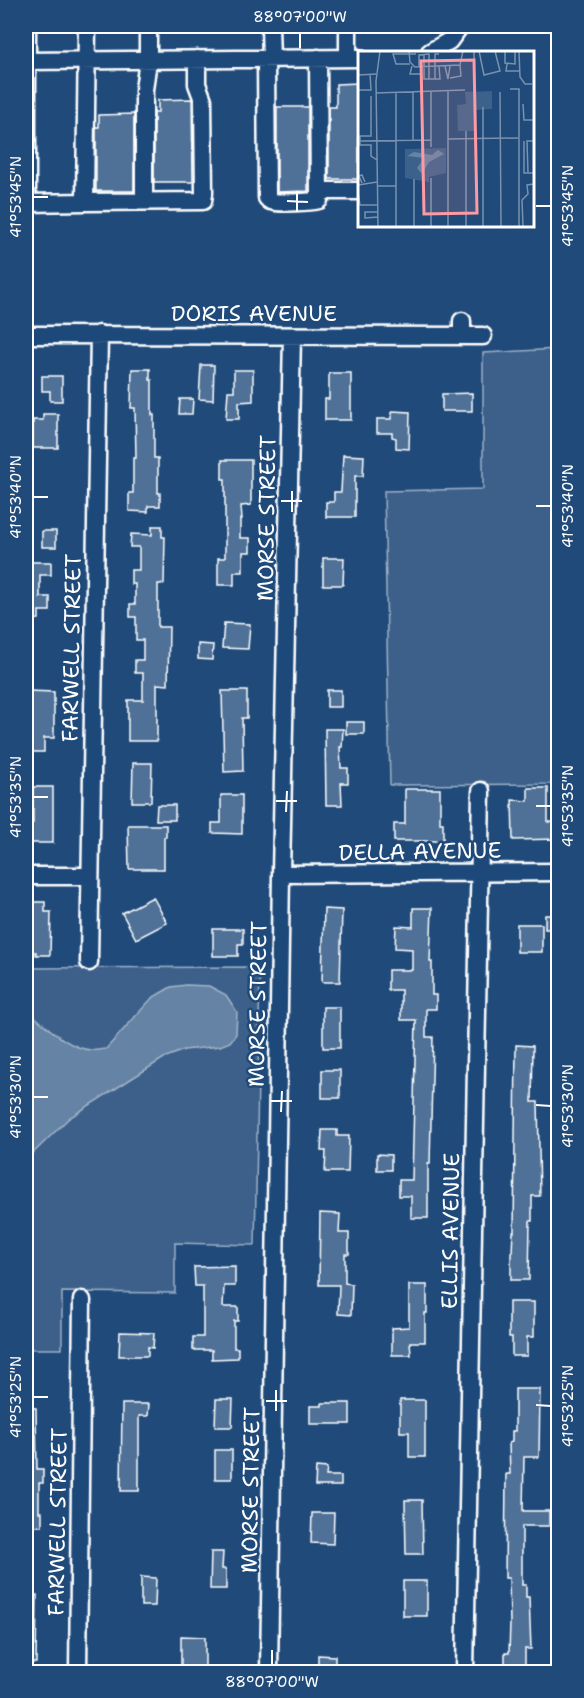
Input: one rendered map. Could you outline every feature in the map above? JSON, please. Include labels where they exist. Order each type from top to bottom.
[{"type":"street","points":[[27,26],[27,203],[203,201],[203,100],[197,84],[197,60]]},
{"type":"street","points":[[85,202],[87,26]]},
{"type":"street","points":[[144,201],[144,90],[148,60],[148,26]]},
{"type":"street","points":[[270,26],[267,198],[271,201],[319,200],[318,58]]},
{"type":"street","points":[[26,61],[354,58],[348,26]]},
{"type":"street","points":[[432,51],[449,41],[460,26]]},
{"type":"street","points":[[320,191],[358,191]]},
{"type":"street","name":"DORIS AVENUE","points":[[26,335],[292,336],[462,329],[483,336]]},
{"type":"street","name":"FARWELL STREET","points":[[89,962],[99,334]]},
{"type":"street","name":"MORSE STREET","points":[[269,1672],[292,336]]},
{"type":"street","name":"ELLIS AVENUE","points":[[465,1672],[481,791]]},
{"type":"street","name":"DELLA AVENUE","points":[[281,874],[558,872]]},
{"type":"street","points":[[26,876],[90,876]]},
{"type":"street","name":"FARWELL STREET","points":[[78,1672],[82,1300]]},
{"type":"shaded area","points":[[558,349],[558,784],[390,785],[384,491],[483,489],[483,353]]},
{"type":"shaded area","points":[[260,967],[255,1245],[175,1243],[175,1293],[62,1292],[62,1349],[26,1349],[26,968]]},
{"type":"shaded area","points":[[209,986],[226,995],[237,1012],[236,1034],[230,1042],[220,1046],[184,1050],[164,1058],[69,1118],[26,1160],[26,1011],[58,1036],[74,1045],[93,1050],[106,1049],[152,998],[171,987]]},
{"type":"building","points":[[358,83],[358,179],[329,179],[329,107],[336,107],[336,84]]},
{"type":"building","points":[[192,99],[193,182],[154,182],[154,112],[158,112],[158,100]]},
{"type":"building","points":[[277,107],[308,107],[308,191],[277,192]]},
{"type":"building","points":[[134,114],[134,191],[96,191],[96,127],[99,127],[99,115]]},
{"type":"building","points":[[201,365],[214,365],[213,400],[199,399]]},
{"type":"building","points":[[132,369],[150,369],[150,380],[152,380],[154,458],[158,458],[160,506],[148,506],[148,512],[129,511],[129,493],[133,493],[133,458],[136,458],[135,408],[131,408]]},
{"type":"building","points":[[234,370],[253,370],[253,401],[239,402],[239,419],[226,419],[228,391],[234,391]]},
{"type":"building","points":[[329,373],[351,373],[351,420],[325,420],[325,399],[329,399]]},
{"type":"building","points":[[42,376],[62,376],[62,401],[50,401],[50,391],[42,391]]},
{"type":"building","points":[[472,393],[472,411],[442,411],[442,394]]},
{"type":"building","points":[[180,399],[193,399],[192,414],[179,414]]},
{"type":"building","points":[[392,411],[410,412],[409,449],[396,448],[396,438],[392,437],[392,433],[377,433],[377,419],[392,419]]},
{"type":"building","points":[[43,414],[58,414],[58,448],[33,448],[33,420],[43,420]]},
{"type":"building","points":[[343,455],[364,456],[363,476],[355,476],[355,517],[326,517],[326,502],[334,502],[334,492],[341,492]]},
{"type":"building","points":[[222,460],[251,460],[251,505],[241,506],[242,519],[240,519],[240,538],[250,538],[250,552],[243,552],[243,572],[234,572],[234,585],[218,585],[218,558],[225,558],[225,479],[222,479]]},
{"type":"building","points":[[152,526],[162,526],[162,537],[165,537],[164,584],[158,584],[158,627],[169,627],[168,685],[157,684],[157,741],[128,741],[128,700],[143,700],[143,673],[135,673],[135,660],[143,660],[143,640],[136,640],[136,617],[130,617],[130,604],[135,604],[135,584],[131,584],[131,570],[139,570],[139,547],[130,547],[131,534],[152,535]]},
{"type":"building","points":[[42,531],[56,531],[56,547],[42,547]]},
{"type":"building","points":[[323,558],[344,558],[343,585],[323,585]]},
{"type":"building","points":[[26,562],[51,562],[51,575],[40,575],[40,597],[50,597],[50,611],[39,611],[39,619],[26,620]]},
{"type":"building","points":[[224,623],[250,624],[248,649],[222,648]]},
{"type":"building","points":[[198,644],[213,645],[212,660],[198,659]]},
{"type":"building","points":[[327,690],[341,690],[341,707],[327,707]]},
{"type":"building","points":[[28,691],[54,692],[54,738],[44,738],[44,752],[26,752]]},
{"type":"building","points":[[222,691],[247,691],[247,718],[242,718],[243,771],[224,772]]},
{"type":"building","points":[[346,722],[364,722],[364,734],[346,734]]},
{"type":"building","points":[[325,729],[343,729],[342,747],[340,747],[341,768],[348,768],[348,783],[341,783],[342,805],[326,805]]},
{"type":"building","points":[[133,763],[152,763],[151,802],[132,802]]},
{"type":"building","points":[[33,787],[53,787],[53,843],[26,843],[26,823],[33,823]]},
{"type":"building","points":[[528,788],[548,788],[548,822],[558,822],[558,839],[513,840],[512,800],[528,801]]},
{"type":"building","points":[[405,789],[440,789],[440,823],[443,823],[443,841],[394,841],[394,824],[405,824]]},
{"type":"building","points":[[221,795],[242,795],[242,834],[212,833],[212,823],[221,823]]},
{"type":"building","points":[[157,805],[175,805],[175,820],[156,820]]},
{"type":"building","points":[[128,825],[166,825],[164,869],[129,869]]},
{"type":"building","points":[[153,897],[167,923],[136,939],[122,913]]},
{"type":"building","points":[[26,902],[45,902],[45,912],[51,912],[50,955],[26,952]]},
{"type":"building","points":[[413,908],[432,908],[430,962],[432,962],[432,995],[436,995],[436,1009],[426,1009],[426,1037],[433,1037],[428,1218],[411,1218],[411,1196],[399,1196],[399,1180],[412,1180],[416,1020],[401,1020],[401,990],[388,990],[388,970],[412,970],[412,949],[395,948],[396,926],[413,927]]},
{"type":"building","points":[[324,909],[342,910],[340,982],[322,982]]},
{"type":"building","points":[[545,915],[558,915],[558,929],[545,929]]},
{"type":"building","points":[[517,924],[542,924],[542,952],[517,952]]},
{"type":"building","points":[[213,929],[243,929],[243,944],[238,944],[238,956],[213,956]]},
{"type":"building","points":[[323,1007],[340,1007],[340,1048],[323,1048]]},
{"type":"building","points":[[516,1045],[533,1046],[532,1102],[538,1102],[540,1196],[532,1196],[529,1280],[511,1280],[514,1232]]},
{"type":"building","points":[[322,1070],[340,1070],[340,1098],[322,1098]]},
{"type":"building","points":[[322,1130],[337,1130],[337,1136],[349,1136],[348,1172],[325,1172],[326,1151],[321,1151]]},
{"type":"building","points":[[377,1154],[391,1155],[391,1170],[377,1170]]},
{"type":"building","points":[[320,1213],[340,1214],[339,1233],[349,1233],[349,1254],[345,1254],[345,1283],[352,1284],[351,1315],[338,1314],[339,1285],[319,1285]]},
{"type":"building","points":[[235,1266],[235,1286],[224,1286],[223,1307],[238,1307],[238,1321],[234,1321],[234,1348],[238,1348],[238,1358],[212,1359],[212,1350],[193,1350],[193,1337],[203,1337],[203,1286],[195,1286],[194,1267]]},
{"type":"building","points":[[409,1285],[427,1285],[425,1342],[410,1342],[411,1355],[392,1355],[392,1328],[409,1327]]},
{"type":"building","points":[[509,1302],[534,1302],[534,1337],[527,1337],[527,1356],[512,1356],[512,1337],[509,1337]]},
{"type":"building","points":[[120,1332],[154,1333],[153,1348],[148,1347],[148,1356],[119,1356]]},
{"type":"building","points":[[515,1389],[540,1389],[539,1457],[524,1457],[523,1511],[549,1511],[549,1526],[522,1526],[522,1585],[526,1585],[526,1597],[529,1597],[531,1649],[525,1649],[525,1672],[505,1672],[505,1653],[509,1653],[510,1623],[509,1578],[505,1578],[506,1474],[510,1474],[509,1443],[512,1442],[512,1431],[515,1431]]},
{"type":"building","points":[[216,1399],[233,1399],[232,1427],[215,1427]]},
{"type":"building","points":[[400,1400],[425,1400],[425,1457],[409,1457],[409,1432],[400,1432]]},
{"type":"building","points":[[322,1403],[350,1403],[350,1424],[310,1424],[310,1406],[322,1406]]},
{"type":"building","points":[[122,1404],[149,1404],[148,1416],[139,1416],[139,1491],[121,1491]]},
{"type":"building","points":[[26,1407],[36,1408],[37,1469],[43,1469],[43,1483],[39,1483],[39,1512],[42,1512],[42,1526],[26,1526]]},
{"type":"building","points":[[215,1450],[232,1450],[232,1479],[215,1479]]},
{"type":"building","points":[[316,1467],[327,1468],[326,1476],[341,1476],[341,1486],[315,1486]]},
{"type":"building","points":[[405,1500],[422,1500],[423,1554],[406,1554]]},
{"type":"building","points":[[312,1513],[334,1513],[333,1544],[311,1543]]},
{"type":"building","points":[[211,1552],[223,1552],[222,1569],[226,1569],[226,1589],[210,1589]]},
{"type":"building","points":[[141,1577],[156,1578],[155,1606],[141,1606]]},
{"type":"building","points":[[403,1581],[427,1581],[427,1616],[403,1616]]},
{"type":"building","points":[[26,1595],[37,1595],[36,1663],[26,1663]]},
{"type":"building","points":[[181,1636],[205,1637],[205,1672],[181,1672]]},
{"type":"building","points":[[318,1655],[335,1656],[335,1672],[318,1672]]}]
